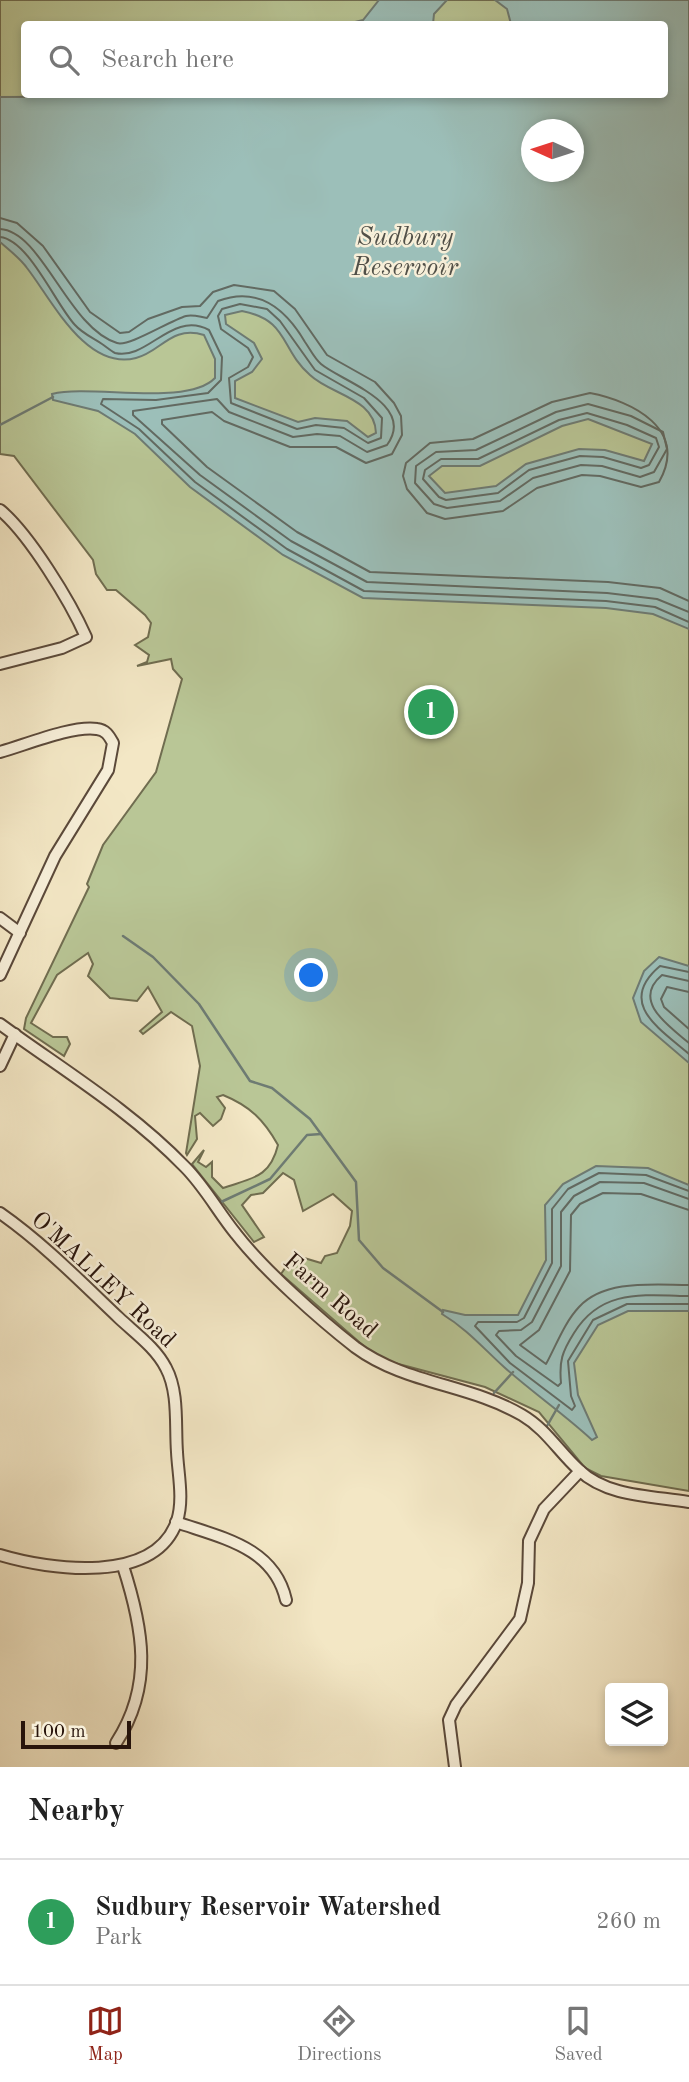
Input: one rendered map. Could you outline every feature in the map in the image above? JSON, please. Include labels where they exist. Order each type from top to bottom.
[{"type":"street","points":[[0,510],[12,520],[30,545],[86,637],[62,648],[0,664]]},
{"type":"street","points":[[0,752],[81,730],[98,729],[107,733],[113,743],[108,770],[68,831],[0,975]]},
{"type":"street","points":[[0,918],[20,933]]},
{"type":"street","name":"Farm Road","points":[[0,1024],[112,1103],[163,1145],[198,1181],[247,1247],[356,1348],[399,1372],[478,1395],[519,1413],[549,1436],[580,1471],[596,1482],[627,1493],[689,1502]]},
{"type":"street","points":[[0,1066],[15,1034]]},
{"type":"street","name":"O'MALLEY Road","points":[[0,1213],[88,1288],[163,1362],[173,1386],[180,1499],[176,1522]]},
{"type":"street","points":[[455,1767],[449,1720],[456,1705],[520,1619],[528,1583],[528,1541],[544,1509],[580,1471]]},
{"type":"street","points":[[0,1555],[63,1566],[123,1566],[158,1546],[176,1522],[261,1557],[278,1574],[286,1600]]},
{"type":"street","points":[[116,1743],[132,1717],[143,1672],[139,1624],[123,1566]]},
{"type":"green space","points":[[0,0],[689,0],[689,1491],[601,1476],[585,1468],[539,1412],[485,1387],[391,1362],[366,1348],[281,1274],[294,1255],[321,1263],[325,1256],[337,1253],[350,1226],[352,1211],[333,1194],[303,1211],[294,1180],[283,1173],[263,1193],[251,1195],[242,1205],[264,1237],[254,1242],[192,1164],[204,1150],[198,1162],[206,1167],[212,1162],[212,1177],[223,1188],[251,1179],[265,1170],[275,1156],[278,1145],[255,1115],[223,1095],[217,1097],[225,1108],[221,1119],[213,1126],[200,1113],[195,1116],[197,1139],[187,1155],[200,1066],[192,1026],[171,1012],[143,1034],[140,1031],[162,1012],[148,987],[137,1001],[110,998],[88,976],[93,964],[88,953],[57,975],[31,1023],[53,1037],[67,1037],[70,1044],[64,1056],[24,1029],[26,1018],[89,887],[87,884],[103,845],[156,772],[182,679],[173,669],[171,659],[137,666],[147,662],[149,655],[135,645],[148,637],[151,623],[116,590],[107,590],[96,574],[93,560],[14,456],[0,454]]},
{"type":"water","points":[[379,0],[447,0],[434,14],[433,21],[359,21],[363,20]]},
{"type":"water","name":"Sudbury Reservoir","points":[[495,0],[689,0],[689,629],[653,614],[606,608],[363,598],[283,555],[190,487],[135,434],[98,411],[53,400],[52,394],[69,392],[161,393],[202,387],[215,378],[215,359],[204,335],[193,333],[175,336],[145,355],[118,359],[101,354],[72,330],[24,264],[0,242],[0,97],[668,98],[668,21],[510,21],[507,9]],"holes":[[[242,311],[257,315],[276,328],[300,365],[310,375],[351,398],[368,412],[374,421],[376,433],[368,437],[347,421],[315,418],[298,422],[235,398],[235,381],[252,372],[262,359],[254,343],[226,324],[225,315]],[[588,419],[652,444],[644,461],[605,450],[579,449],[526,464],[496,486],[445,493],[429,476],[442,466],[480,466],[562,426]]]},
{"type":"water","points":[[659,957],[689,966],[689,1063],[641,1022],[633,998],[644,971]]},
{"type":"water","points":[[596,1166],[648,1168],[689,1185],[689,1311],[628,1311],[598,1325],[574,1363],[578,1395],[597,1437],[592,1440],[515,1377],[467,1332],[442,1314],[443,1310],[465,1315],[518,1315],[546,1260],[545,1205],[563,1184]]},
{"type":"waterway","points":[[0,425],[53,397]]},
{"type":"waterway","points":[[123,936],[153,957],[199,1004],[250,1081],[272,1088],[310,1119],[356,1182],[359,1240],[383,1268],[443,1312]]},
{"type":"waterway","points":[[221,1202],[270,1179],[307,1135],[321,1134]]},
{"type":"waterway","points":[[494,1393],[513,1372]]},
{"type":"waterway","points":[[547,1426],[559,1405]]},
{"type":"place","name":"Sudbury Reservoir Watershed","points":[[431,712]]}]
